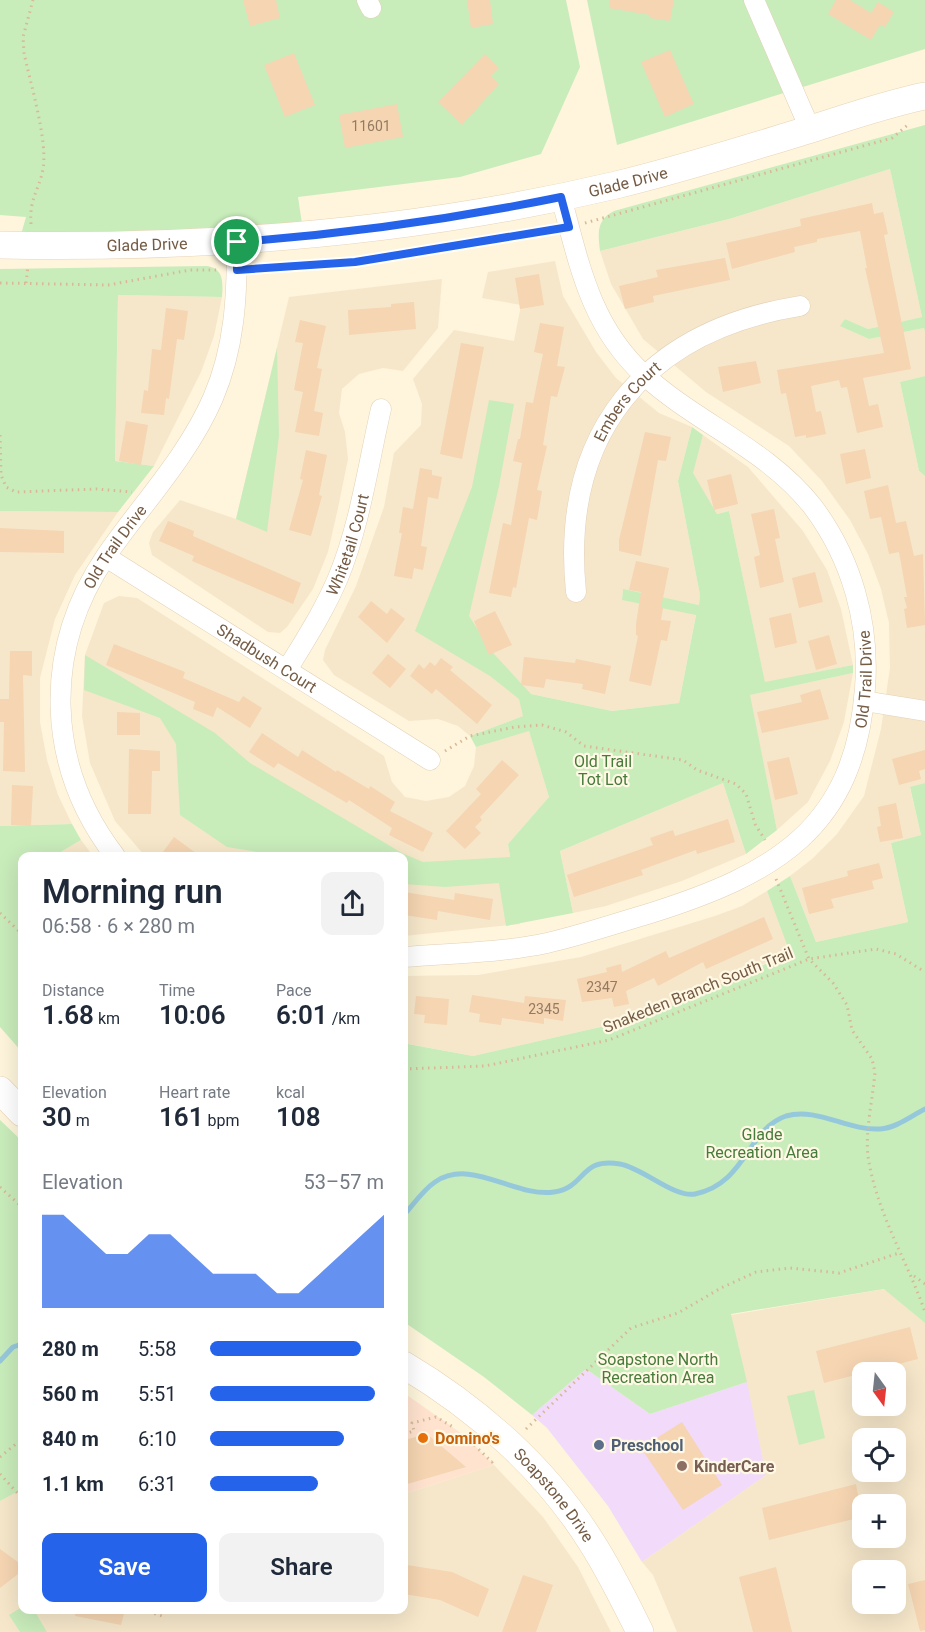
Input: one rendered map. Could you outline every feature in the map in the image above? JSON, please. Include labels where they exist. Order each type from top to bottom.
[{"type":"street","points":[[754,0],[810,129]]},
{"type":"street","name":"Glade Drive","points":[[0,245],[104,246],[237,242],[395,227],[486,213],[677,170],[925,96]]},
{"type":"street","name":"Old Trail Drive","points":[[408,957],[506,950],[578,935],[720,890],[771,863],[805,835],[833,799],[850,764],[864,701],[867,667],[864,629],[846,563],[830,532],[812,506],[788,479],[763,458],[644,375],[607,330],[580,273],[561,197]]},
{"type":"street","name":"Old Trail Drive","points":[[113,852],[84,810],[72,781],[64,749],[60,716],[67,648],[75,616],[89,585],[106,557],[201,423],[213,396],[233,329],[237,242]]},
{"type":"street","name":"Embers Court","points":[[576,592],[573,560],[574,524],[580,489],[604,429],[623,399],[644,375],[678,349],[705,334],[737,320],[800,306]]},
{"type":"street","name":"Whitetail Court","points":[[287,670],[322,612],[338,578],[352,538],[381,409]]},
{"type":"street","name":"Shadbush Court","points":[[106,557],[430,760]]},
{"type":"street","points":[[864,701],[925,711]]},
{"type":"street","points":[[0,1090],[18,1109]]},
{"type":"street","name":"Soapstone Drive","points":[[408,1368],[455,1398],[501,1453],[552,1487],[575,1517],[601,1558],[640,1632]]},
{"type":"path","points":[[26,283],[30,245],[30,208],[43,169],[42,143],[24,53],[23,37],[33,0]]},
{"type":"path","points":[[0,283],[108,285],[190,270],[237,270],[355,262],[569,227],[892,138],[908,124],[916,122]]},
{"type":"path","points":[[0,435],[1,475],[6,487],[16,492],[128,490],[147,500]]},
{"type":"path","points":[[430,760],[470,736],[515,727],[542,725],[566,732],[584,746],[683,760],[697,770],[731,780],[746,794],[755,824],[765,840]]},
{"type":"path","points":[[771,863],[809,959],[833,983],[847,1005],[852,1030],[872,1059],[875,1072],[868,1145],[881,1206],[899,1253],[913,1275],[925,1312]]},
{"type":"path","points":[[0,913],[18,931]]},
{"type":"path","name":"Snakeden Branch South Trail","points":[[408,1069],[485,1066],[609,1040],[809,959],[846,952],[887,950],[925,972]]},
{"type":"path","points":[[0,1187],[18,1203]]},
{"type":"path","points":[[0,1193],[5,1191]]},
{"type":"path","points":[[465,1436],[501,1453],[632,1328],[678,1313],[721,1288],[756,1272],[790,1268],[838,1272],[899,1253]]},
{"type":"path","points":[[913,1275],[925,1284]]},
{"type":"path","points":[[408,1433],[414,1431],[412,1423],[436,1417],[458,1431]]},
{"type":"path","points":[[0,1457],[18,1442]]},
{"type":"path","points":[[0,1474],[18,1494]]},
{"type":"path","points":[[156,1614],[162,1616]]},
{"type":"shaded area","points":[[890,169],[922,317],[868,329],[845,319],[841,326],[869,339],[924,328],[925,332],[925,376],[900,382],[919,471],[925,476],[925,783],[910,788],[921,835],[891,843],[908,922],[816,942],[790,876],[812,859],[837,834],[864,796],[881,729],[890,668],[889,623],[881,589],[868,554],[850,520],[822,481],[789,446],[706,392],[643,339],[611,284],[600,251],[729,219]]},
{"type":"shaded area","points":[[555,261],[563,296],[596,352],[616,378],[659,413],[692,427],[678,481],[700,595],[699,605],[623,590],[622,599],[696,614],[679,703],[612,711],[531,694],[523,716],[470,736],[458,726],[438,719],[409,721],[334,675],[323,660],[325,650],[356,586],[384,507],[394,453],[421,425],[422,404],[413,379],[454,330],[514,341],[521,305],[482,298],[488,272]]},
{"type":"shaded area","points":[[442,279],[438,328],[403,371],[383,368],[359,374],[342,389],[339,413],[345,432],[348,459],[328,552],[313,589],[287,627],[280,633],[268,632],[152,555],[149,543],[153,532],[180,500],[236,519],[289,297]]},
{"type":"shaded area","points":[[118,295],[222,297],[214,336],[201,372],[154,466],[115,461]]},
{"type":"shaded area","points":[[703,435],[748,467],[803,531],[827,570],[841,609],[853,665],[765,683],[729,511],[717,514],[692,473]]},
{"type":"shaded area","points":[[0,511],[118,512],[75,575],[55,619],[40,678],[40,722],[47,760],[58,795],[72,824],[0,826]]},
{"type":"shaded area","points":[[119,596],[137,598],[384,756],[392,782],[405,797],[426,801],[449,797],[465,786],[474,766],[476,747],[529,730],[549,797],[508,844],[520,924],[408,936],[408,852],[142,852],[115,821],[90,763],[82,716],[85,655],[104,603]]},
{"type":"shaded area","points":[[853,673],[844,722],[830,761],[808,802],[777,830],[749,695]]},
{"type":"shaded area","points":[[723,783],[746,854],[682,881],[606,906],[573,913],[560,851]]},
{"type":"shaded area","points":[[81,840],[90,852],[61,852]]},
{"type":"shaded area","points":[[767,891],[790,952],[649,1016],[473,1056],[409,1044],[408,1048],[408,976],[478,975],[581,957],[742,906]]},
{"type":"shaded area","points":[[885,1289],[925,1323],[925,1632],[677,1632],[653,1575],[642,1562],[766,1475],[731,1315]]},
{"type":"shaded area","points":[[586,1369],[650,1414],[747,1382],[766,1475],[642,1562],[608,1506],[547,1428],[532,1415]]},
{"type":"shaded area","points":[[408,1396],[465,1436],[494,1465],[408,1493]]},
{"type":"shaded area","points":[[494,1465],[543,1517],[578,1567],[611,1632],[0,1632],[0,1501],[18,1489],[18,1614],[408,1614],[408,1493]]},
{"type":"green space","points":[[0,0],[566,0],[580,67],[541,154],[460,177],[298,197],[304,237],[18,245],[26,217],[0,215]]},
{"type":"green space","points":[[587,0],[925,0],[925,49],[617,145]]},
{"type":"green space","points":[[925,125],[925,332],[924,328],[869,339],[840,326],[845,319],[868,329],[922,317],[890,169],[729,219],[600,251],[601,223],[614,211]]},
{"type":"green space","points":[[212,267],[219,273],[222,281],[222,297],[118,295],[115,461],[154,466],[118,512],[0,511],[0,269]]},
{"type":"green space","points":[[277,348],[279,436],[267,532],[236,519]]},
{"type":"green space","points":[[925,376],[925,476],[919,471],[900,382]]},
{"type":"green space","name":"Old Trail Tot Lot","points":[[489,400],[514,404],[499,486],[469,616],[494,654],[531,694],[612,711],[679,703],[696,615],[622,600],[623,589],[699,605],[700,595],[678,481],[692,427],[703,435],[693,473],[717,514],[729,511],[765,682],[853,665],[853,673],[750,695],[777,830],[746,854],[723,783],[560,851],[573,913],[506,926],[499,883],[445,887],[408,884],[408,856],[423,862],[510,857],[508,844],[549,797],[529,731],[476,747],[470,736],[523,716],[519,699],[490,676],[415,631],[472,487]]},
{"type":"green space","name":"Old Trail Tot Lot","points":[[85,655],[215,733],[250,763],[400,852],[258,852],[227,847],[180,815],[176,744],[160,718],[84,690]]},
{"type":"green space","name":"Glade Recreation Area","points":[[925,783],[925,1323],[884,1289],[731,1314],[747,1382],[650,1414],[586,1369],[532,1415],[484,1377],[408,1325],[408,1044],[473,1056],[649,1016],[790,953],[767,891],[790,876],[816,942],[908,922],[891,843],[921,835],[910,787]]},
{"type":"green space","points":[[72,824],[81,840],[61,852],[18,852],[18,1047],[0,1027],[0,826]]},
{"type":"green space","points":[[0,1120],[18,1137],[18,1491],[0,1501]]},
{"type":"green space","points":[[814,1390],[825,1438],[799,1445],[787,1396]]},
{"type":"green space","points":[[18,1609],[18,1614],[36,1614],[47,1632],[20,1632],[9,1615]]},
{"type":"building","points":[[243,0],[276,0],[280,18],[250,26]]},
{"type":"building","points":[[467,0],[490,0],[493,24],[471,28]]},
{"type":"building","points":[[609,0],[674,0],[670,21],[609,8]]},
{"type":"building","points":[[836,0],[850,0],[871,13],[878,2],[894,12],[885,27],[880,25],[871,40],[828,14]]},
{"type":"building","points":[[670,50],[694,104],[665,117],[641,62]]},
{"type":"building","points":[[294,53],[315,105],[285,117],[264,65]]},
{"type":"building","points":[[485,54],[499,68],[491,76],[499,84],[462,125],[438,102]]},
{"type":"building","points":[[397,104],[403,137],[345,148],[339,115]]},
{"type":"building","points":[[872,203],[874,214],[883,212],[888,234],[884,235],[911,369],[863,378],[869,406],[878,404],[883,427],[857,433],[847,387],[841,388],[839,380],[811,386],[816,412],[821,411],[826,434],[806,438],[806,435],[795,437],[786,393],[781,394],[777,370],[884,353],[865,268],[867,268],[860,231],[817,239],[817,242],[794,247],[795,252],[732,269],[726,243],[801,226],[800,219]]},
{"type":"building","points":[[725,258],[730,280],[653,296],[654,302],[625,309],[619,286],[658,277],[656,270]]},
{"type":"building","points":[[539,274],[544,305],[520,309],[515,278]]},
{"type":"building","points":[[414,302],[416,329],[349,335],[348,310],[391,307],[391,304]]},
{"type":"building","points":[[166,308],[188,311],[184,340],[177,339],[169,399],[166,398],[164,415],[141,413],[144,390],[148,391],[152,349],[161,350]]},
{"type":"building","points":[[300,320],[326,326],[317,368],[322,369],[314,411],[323,413],[319,436],[295,432],[303,392],[294,390],[303,343],[295,342]]},
{"type":"building","points":[[540,323],[564,327],[557,366],[565,367],[557,397],[551,396],[543,445],[547,446],[537,490],[542,491],[537,520],[529,518],[516,588],[513,587],[511,597],[489,593],[503,523],[511,525],[522,463],[513,461],[518,439],[520,439],[526,402],[533,403],[543,354],[534,352]]},
{"type":"building","points":[[461,343],[484,347],[462,459],[440,454]]},
{"type":"building","points":[[756,361],[761,383],[723,392],[718,367]]},
{"type":"building","points":[[126,421],[148,425],[141,465],[119,461]]},
{"type":"building","points":[[645,432],[671,437],[666,461],[658,460],[641,556],[619,551],[619,540]]},
{"type":"building","points":[[865,449],[871,478],[846,484],[840,454]]},
{"type":"building","points":[[306,450],[327,455],[319,495],[322,496],[311,536],[289,530],[303,480],[300,479]]},
{"type":"building","points":[[420,468],[432,470],[432,475],[442,477],[438,499],[428,497],[421,546],[427,547],[423,570],[414,568],[412,579],[394,576],[402,533],[399,533],[403,507],[413,509]]},
{"type":"building","points":[[731,474],[738,504],[714,510],[707,480]]},
{"type":"building","points":[[888,485],[896,523],[906,521],[914,556],[923,554],[925,625],[907,628],[904,609],[907,608],[904,597],[907,597],[899,552],[889,554],[881,517],[870,519],[864,491]]},
{"type":"building","points":[[774,509],[780,538],[775,539],[784,582],[760,588],[754,557],[760,555],[751,514]]},
{"type":"building","points":[[168,521],[194,531],[193,536],[301,583],[293,604],[192,561],[194,556],[159,541]]},
{"type":"building","points":[[0,528],[64,531],[64,553],[0,552]]},
{"type":"building","points":[[636,561],[669,568],[661,608],[663,608],[661,620],[671,621],[667,641],[661,640],[651,686],[629,681],[638,636],[636,635],[636,624],[641,592],[629,590]]},
{"type":"building","points":[[815,572],[823,602],[799,608],[792,578]]},
{"type":"building","points":[[371,601],[387,614],[391,608],[405,619],[387,643],[358,617]]},
{"type":"building","points":[[495,611],[512,645],[489,655],[474,621]]},
{"type":"building","points":[[791,613],[797,643],[775,648],[769,618]]},
{"type":"building","points":[[829,635],[837,664],[816,670],[808,641]]},
{"type":"building","points":[[114,644],[185,672],[183,678],[239,702],[243,696],[262,708],[250,728],[217,707],[213,717],[193,709],[195,702],[106,665]]},
{"type":"building","points":[[10,651],[32,651],[32,676],[23,675],[25,772],[3,771],[4,722],[0,722],[0,699],[9,699]]},
{"type":"building","points":[[388,654],[406,669],[390,688],[372,673]]},
{"type":"building","points":[[524,657],[575,663],[576,659],[611,666],[605,694],[582,689],[583,684],[546,679],[544,688],[521,685]]},
{"type":"building","points":[[441,658],[453,667],[450,670],[492,705],[477,724],[436,689],[432,694],[410,676],[419,664],[424,669],[430,662],[435,666]]},
{"type":"building","points":[[820,689],[829,719],[762,733],[757,712],[802,702],[800,695]]},
{"type":"building","points":[[117,712],[140,713],[140,735],[117,735]]},
{"type":"building","points":[[262,733],[298,757],[302,750],[336,772],[337,770],[369,789],[370,786],[395,802],[390,811],[433,833],[423,852],[389,835],[392,828],[349,800],[347,803],[278,763],[274,768],[249,752]]},
{"type":"building","points":[[129,749],[160,751],[160,771],[152,771],[151,814],[128,814]]},
{"type":"building","points":[[925,750],[925,769],[919,771],[921,779],[899,785],[892,759]]},
{"type":"building","points":[[789,757],[798,794],[775,800],[767,762]]},
{"type":"building","points":[[502,760],[519,775],[480,817],[482,820],[475,827],[481,833],[465,849],[446,831],[481,794],[476,789]]},
{"type":"building","points":[[12,785],[33,786],[31,826],[11,825]]},
{"type":"building","points":[[896,803],[903,838],[880,842],[877,827],[881,826],[878,807]]},
{"type":"building","points":[[728,819],[735,842],[697,854],[696,850],[641,870],[643,875],[574,897],[567,875],[653,845],[650,838],[673,830],[675,836]]},
{"type":"building","points":[[174,837],[195,852],[163,852]]},
{"type":"building","points":[[879,863],[883,878],[872,881],[874,889],[831,899],[834,908],[809,914],[802,888],[848,876],[847,871]]},
{"type":"building","points":[[408,893],[454,900],[455,893],[493,899],[490,920],[438,911],[437,920],[408,916]]},
{"type":"building","points":[[764,917],[773,939],[706,969],[703,962],[658,986],[654,978],[626,991],[629,1004],[614,1007],[612,998],[582,1002],[577,979],[607,972],[606,968],[621,964],[622,972],[666,951],[669,958]]},
{"type":"building","points":[[472,995],[524,1003],[525,996],[566,1000],[563,1021],[544,1018],[544,1024],[502,1018],[501,1025],[479,1022],[480,1014],[469,1012]]},
{"type":"building","points":[[416,996],[449,999],[447,1025],[424,1023],[425,1015],[414,1014]]},
{"type":"building","points":[[910,1327],[918,1359],[906,1362],[852,1362],[852,1376],[824,1383],[816,1351]]},
{"type":"building","name":"KinderCare","points":[[682,1422],[722,1485],[683,1510],[641,1448]]},
{"type":"building","points":[[427,1434],[466,1467],[408,1484],[408,1439]]},
{"type":"building","points":[[856,1484],[858,1494],[852,1494],[852,1519],[769,1540],[762,1508]]},
{"type":"building","points":[[0,1549],[18,1562],[18,1574],[0,1588]]},
{"type":"building","points":[[408,1565],[452,1572],[489,1589],[478,1617],[440,1600],[408,1595]]},
{"type":"building","points":[[776,1567],[792,1632],[753,1632],[739,1577]]},
{"type":"building","points":[[523,1575],[553,1585],[536,1632],[502,1632]]},
{"type":"building","points":[[925,1580],[925,1630],[920,1631],[908,1584]]},
{"type":"building","points":[[75,1614],[124,1614],[121,1625],[75,1616]]},
{"type":"waterway","points":[[408,1210],[431,1185],[449,1175],[478,1176],[524,1189],[554,1192],[572,1185],[590,1168],[607,1163],[629,1167],[678,1192],[695,1194],[712,1188],[726,1179],[763,1132],[786,1116],[809,1115],[856,1127],[880,1129],[898,1124],[925,1109]]},
{"type":"waterway","points":[[0,1361],[13,1347],[18,1345]]},
{"type":"place","name":"Domino's","points":[[423,1438]]},
{"type":"place","name":"Preschool","points":[[599,1445]]},
{"type":"place","name":"KinderCare","points":[[682,1466]]},
{"type":"route","points":[[561,197],[569,227],[435,251],[355,262],[260,269],[237,270],[237,242],[395,227],[486,213],[561,197]]},
{"type":"park label","name":"Soapstone North Recreation Area","points":[[658,1368]]}]
